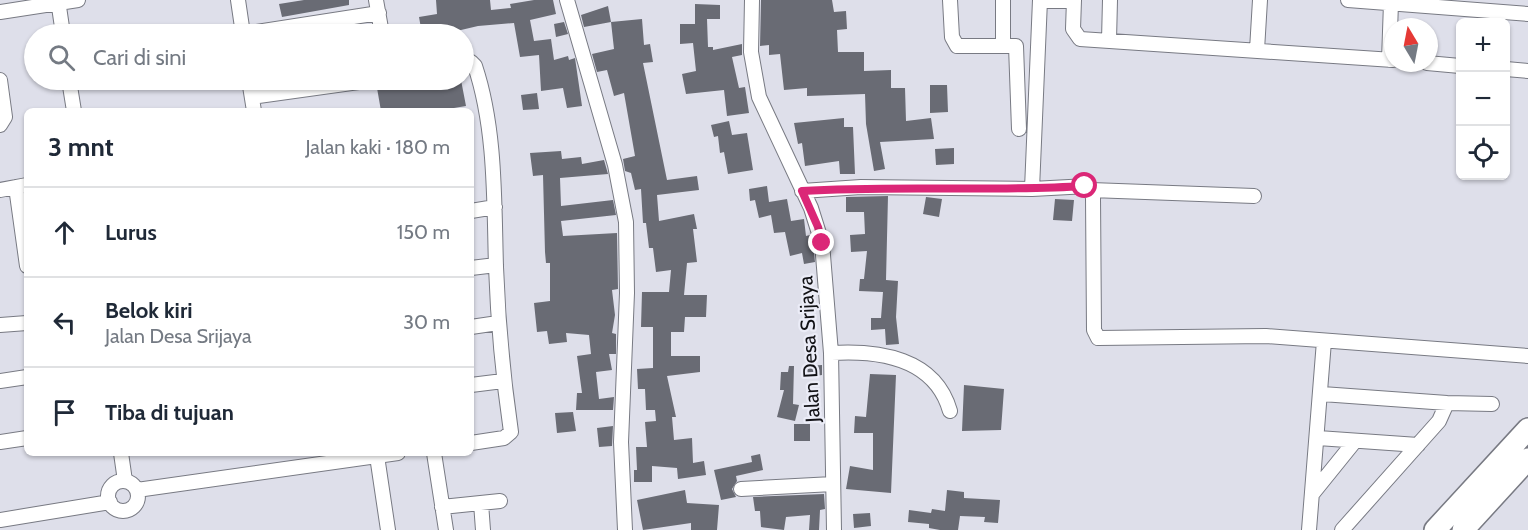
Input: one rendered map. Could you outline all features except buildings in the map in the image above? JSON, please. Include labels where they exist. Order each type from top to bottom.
[{"type":"highway","points":[[1435,530],[1528,429]]},
{"type":"highway","points":[[1463,530],[1528,459]]},
{"type":"street","points":[[0,12],[78,0]]},
{"type":"street","points":[[238,0],[242,24]]},
{"type":"street","points":[[567,0],[615,165],[626,222],[627,293],[621,442],[626,530]]},
{"type":"street","name":"Jalan Desa Srijaya","points":[[752,0],[751,52],[757,89],[818,227],[822,243],[831,353],[834,530]]},
{"type":"street","points":[[950,0],[952,37],[957,46],[1017,46],[1019,129]]},
{"type":"street","points":[[1003,0],[1003,46]]},
{"type":"street","points":[[1109,40],[1110,0]]},
{"type":"street","points":[[1257,50],[1260,0]]},
{"type":"street","points":[[1348,0],[1528,14]]},
{"type":"street","points":[[58,2],[61,24]]},
{"type":"street","points":[[1032,189],[1040,3],[1074,4],[1073,29],[1077,37],[1384,59]]},
{"type":"street","points":[[1391,3],[1391,18]]},
{"type":"street","points":[[293,24],[378,7],[381,24]]},
{"type":"street","points":[[1438,64],[1456,66]]},
{"type":"street","points":[[474,65],[486,118],[495,207],[498,323],[510,435],[474,442]]},
{"type":"street","points":[[1510,69],[1528,71]]},
{"type":"street","points":[[0,80],[5,117],[0,125]]},
{"type":"street","points":[[71,90],[74,108]]},
{"type":"street","points":[[253,104],[323,90]]},
{"type":"street","points":[[474,120],[486,118]]},
{"type":"street","points":[[0,190],[22,186],[24,218]]},
{"type":"street","points":[[802,191],[861,187],[1032,189],[1085,186],[1091,190],[1254,196]]},
{"type":"street","points":[[1091,190],[1094,330],[1098,338],[1266,336],[1528,356]]},
{"type":"street","points":[[474,210],[495,207]]},
{"type":"street","points":[[474,268],[496,265]]},
{"type":"street","points":[[0,325],[24,323]]},
{"type":"street","points":[[474,327],[498,323]]},
{"type":"street","points":[[1309,530],[1322,394],[1324,341]]},
{"type":"street","points":[[831,353],[866,351],[913,365],[936,381],[950,411]]},
{"type":"street","points":[[0,381],[24,377]]},
{"type":"street","points":[[474,385],[503,381]]},
{"type":"street","points":[[1322,394],[1492,404]]},
{"type":"street","points":[[1342,530],[1439,421],[1447,403]]},
{"type":"street","points":[[0,442],[24,438]]},
{"type":"street","points":[[1318,438],[1418,445]]},
{"type":"street","points":[[1313,493],[1355,441]]},
{"type":"street","points":[[121,456],[125,481],[137,490],[302,460],[377,456],[388,530]]},
{"type":"street","points":[[434,456],[446,530]]},
{"type":"street","points":[[125,481],[111,487],[110,502],[117,509],[127,510],[136,504],[137,490]]},
{"type":"street","points":[[741,489],[833,484]]},
{"type":"street","points":[[442,507],[500,501]]},
{"type":"street","points":[[0,520],[110,502]]},
{"type":"street","points":[[481,503],[483,530]]},
{"type":"route","points":[[822,243],[811,208],[802,191],[861,187],[1032,189],[1085,186]]}]
